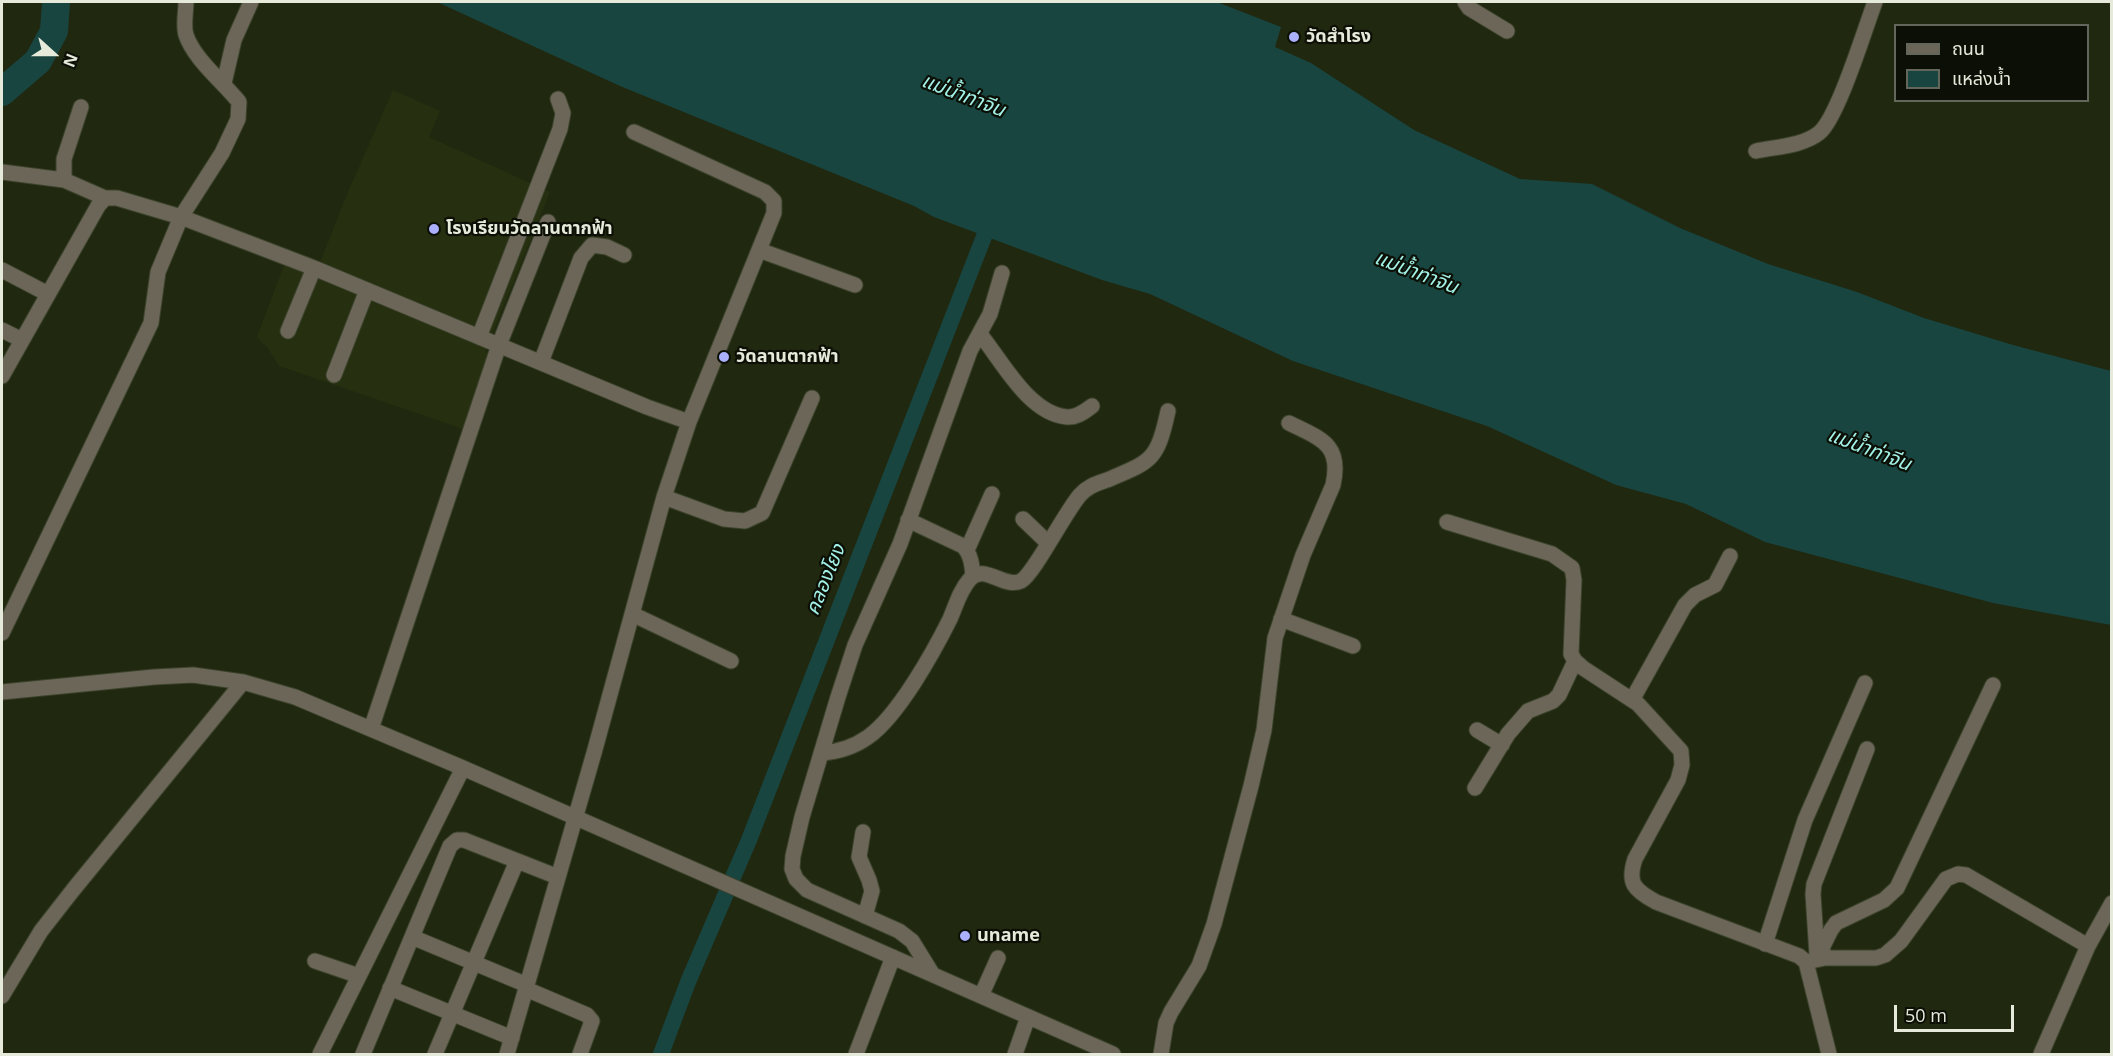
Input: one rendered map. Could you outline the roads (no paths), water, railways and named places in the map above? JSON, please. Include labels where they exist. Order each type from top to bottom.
[{"type":"street","points":[[2,633],[139,350],[150,323],[158,272],[181,217],[198,194],[222,153],[238,119],[239,102],[224,83],[196,56],[185,33],[186,2]]},
{"type":"street","points":[[224,83],[234,39],[251,2]]},
{"type":"street","points":[[1465,2],[1469,8],[1507,31]]},
{"type":"street","points":[[1756,151],[1804,141],[1817,135],[1826,126],[1838,101],[1875,2]]},
{"type":"street","points":[[479,337],[560,129],[562,113],[558,99]]},
{"type":"street","points":[[64,180],[64,159],[81,107]]},
{"type":"street","points":[[507,1054],[664,497],[689,422],[774,213],[774,201],[765,192],[634,132]]},
{"type":"street","points":[[2,172],[64,180],[105,198],[117,198],[181,217],[315,268],[647,407],[689,422]]},
{"type":"street","points":[[2,376],[98,206],[105,198]]},
{"type":"street","points":[[371,729],[499,345],[548,222]]},
{"type":"street","points":[[541,362],[581,258],[592,245],[607,247],[624,255]]},
{"type":"street","points":[[759,250],[855,285]]},
{"type":"street","points":[[288,331],[315,268]]},
{"type":"street","points":[[2,270],[48,294]]},
{"type":"street","points":[[933,975],[912,941],[899,931],[807,890],[796,879],[792,869],[793,856],[802,817],[855,645],[908,520],[970,351],[990,314],[1002,273]]},
{"type":"street","points":[[334,375],[367,290]]},
{"type":"street","points":[[2,330],[22,340]]},
{"type":"street","points":[[980,334],[1029,398],[1050,412],[1068,417],[1079,415],[1092,406]]},
{"type":"street","points":[[664,497],[724,519],[745,521],[762,513],[812,398]]},
{"type":"street","points":[[821,753],[836,753],[852,746],[868,738],[883,724],[929,658],[963,587],[973,576],[981,573],[1009,583],[1022,581],[1032,570],[1047,543],[1079,496],[1089,486],[1143,464],[1156,452],[1162,440],[1168,411]]},
{"type":"street","points":[[1161,1054],[1163,1037],[1171,1012],[1199,966],[1214,924],[1264,730],[1275,638],[1303,555],[1333,485],[1336,466],[1330,448],[1318,437],[1289,423]]},
{"type":"street","points":[[968,550],[992,494]]},
{"type":"street","points":[[1023,519],[1047,543]]},
{"type":"street","points":[[908,520],[968,550],[973,576]]},
{"type":"street","points":[[1447,522],[1552,554],[1572,568],[1574,580],[1571,654],[1575,661],[1632,700],[1678,747],[1682,756],[1678,780],[1635,859],[1630,873],[1633,884],[1647,897],[1799,956],[1816,960],[1876,958],[1885,955],[1901,941],[1946,879],[1958,874],[1966,875],[2088,946]]},
{"type":"street","points":[[1632,700],[1685,605],[1695,595],[1715,585],[1730,556]]},
{"type":"street","points":[[632,614],[731,661]]},
{"type":"street","points":[[1281,619],[1353,646]]},
{"type":"street","points":[[1474,789],[1502,745],[1528,711],[1553,701],[1559,695],[1575,661]]},
{"type":"street","points":[[2,686],[2,692],[194,675],[243,682],[295,697],[649,849],[1113,1054]]},
{"type":"street","points":[[2,996],[41,931],[243,682]]},
{"type":"street","points":[[1765,944],[1805,820],[1865,683]]},
{"type":"street","points":[[1816,960],[1836,923],[1884,900],[1897,888],[1994,685]]},
{"type":"street","points":[[1477,729],[1502,745]]},
{"type":"street","points":[[1829,1054],[1816,960],[1814,884],[1867,749]]},
{"type":"street","points":[[320,1054],[463,768]]},
{"type":"street","points":[[862,832],[859,857],[872,891],[865,916]]},
{"type":"street","points":[[363,1054],[450,846],[456,840],[464,840],[558,877]]},
{"type":"street","points":[[435,1054],[517,861]]},
{"type":"street","points":[[2041,1054],[2088,946],[2106,921],[2112,903]]},
{"type":"street","points":[[412,937],[587,1015],[592,1021],[580,1054]]},
{"type":"street","points":[[856,1054],[893,957]]},
{"type":"street","points":[[981,996],[998,958]]},
{"type":"street","points":[[315,961],[359,976]]},
{"type":"street","points":[[390,988],[512,1038]]},
{"type":"street","points":[[1015,1054],[1028,1017]]},
{"type":"water","name":"แม่น้ำท่าจีน","points":[[437,2],[1217,2],[1281,27],[1275,47],[1311,63],[1414,130],[1520,179],[1592,184],[1680,228],[1768,264],[1857,292],[1924,318],[2111,371],[2111,625],[1993,603],[1765,542],[1686,504],[1616,485],[1487,426],[1293,361],[1150,294],[1102,280],[934,217],[914,206],[620,86]]},
{"type":"waterway","points":[[2,92],[38,61],[54,31],[56,2]]},
{"type":"waterway","name":"คลองโยง","points":[[661,1054],[688,982],[749,840],[992,216]]},
{"type":"place","name":"วัดสำโรง","points":[[1294,37]]},
{"type":"place","name":"โรงเรียนวัดลานตากฟ้า","points":[[434,229]]},
{"type":"place","name":"วัดลานตากฟ้า","points":[[724,357]]},
{"type":"place","name":"uname","points":[[965,936]]}]
